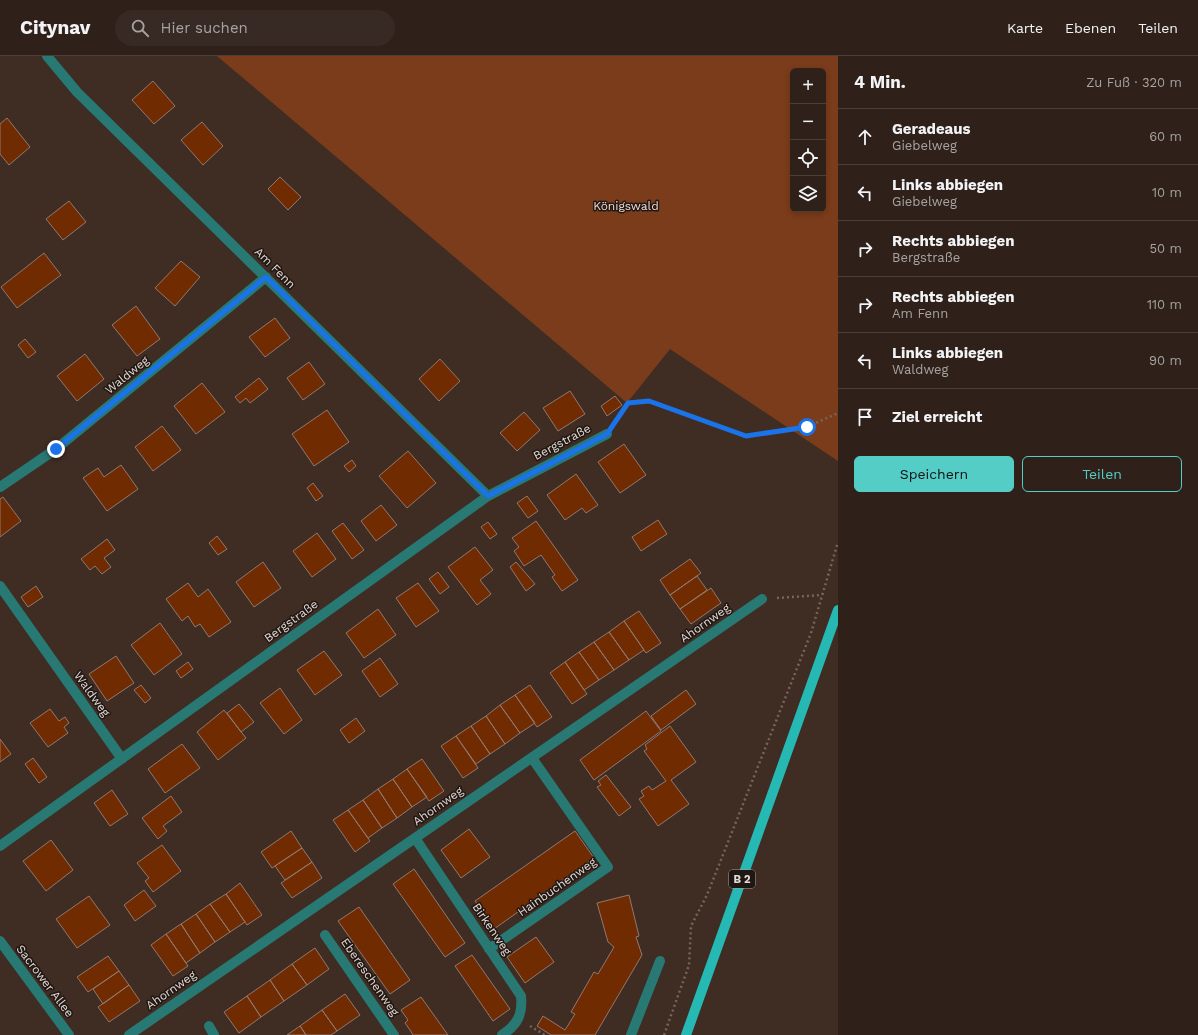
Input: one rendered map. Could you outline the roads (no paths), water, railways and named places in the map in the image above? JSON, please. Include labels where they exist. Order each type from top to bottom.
[{"type":"main road","name":"B 2","points":[[686,1035],[838,610]]},
{"type":"street","name":"Am Fenn","points":[[47,56],[77,92],[488,496]]},
{"type":"street","name":"Waldweg","points":[[0,487],[56,449],[266,277]]},
{"type":"street","name":"Bergstraße","points":[[0,846],[488,496],[607,434]]},
{"type":"street","name":"Waldweg","points":[[0,586],[122,758]]},
{"type":"street","name":"Ahornweg","points":[[129,1035],[762,599]]},
{"type":"street","name":"Hainbuchenweg","points":[[489,949],[608,867],[532,758]]},
{"type":"street","name":"Birkenweg","points":[[415,838],[521,996],[522,1008],[519,1020],[513,1027],[502,1035]]},
{"type":"street","name":"Ebereschenweg","points":[[325,934],[394,1035]]},
{"type":"street","name":"Sacrower Allee","points":[[0,941],[70,1035]]},
{"type":"street","points":[[632,1035],[660,961]]},
{"type":"park label","name":"Königswald","points":[[626,206]]}]
